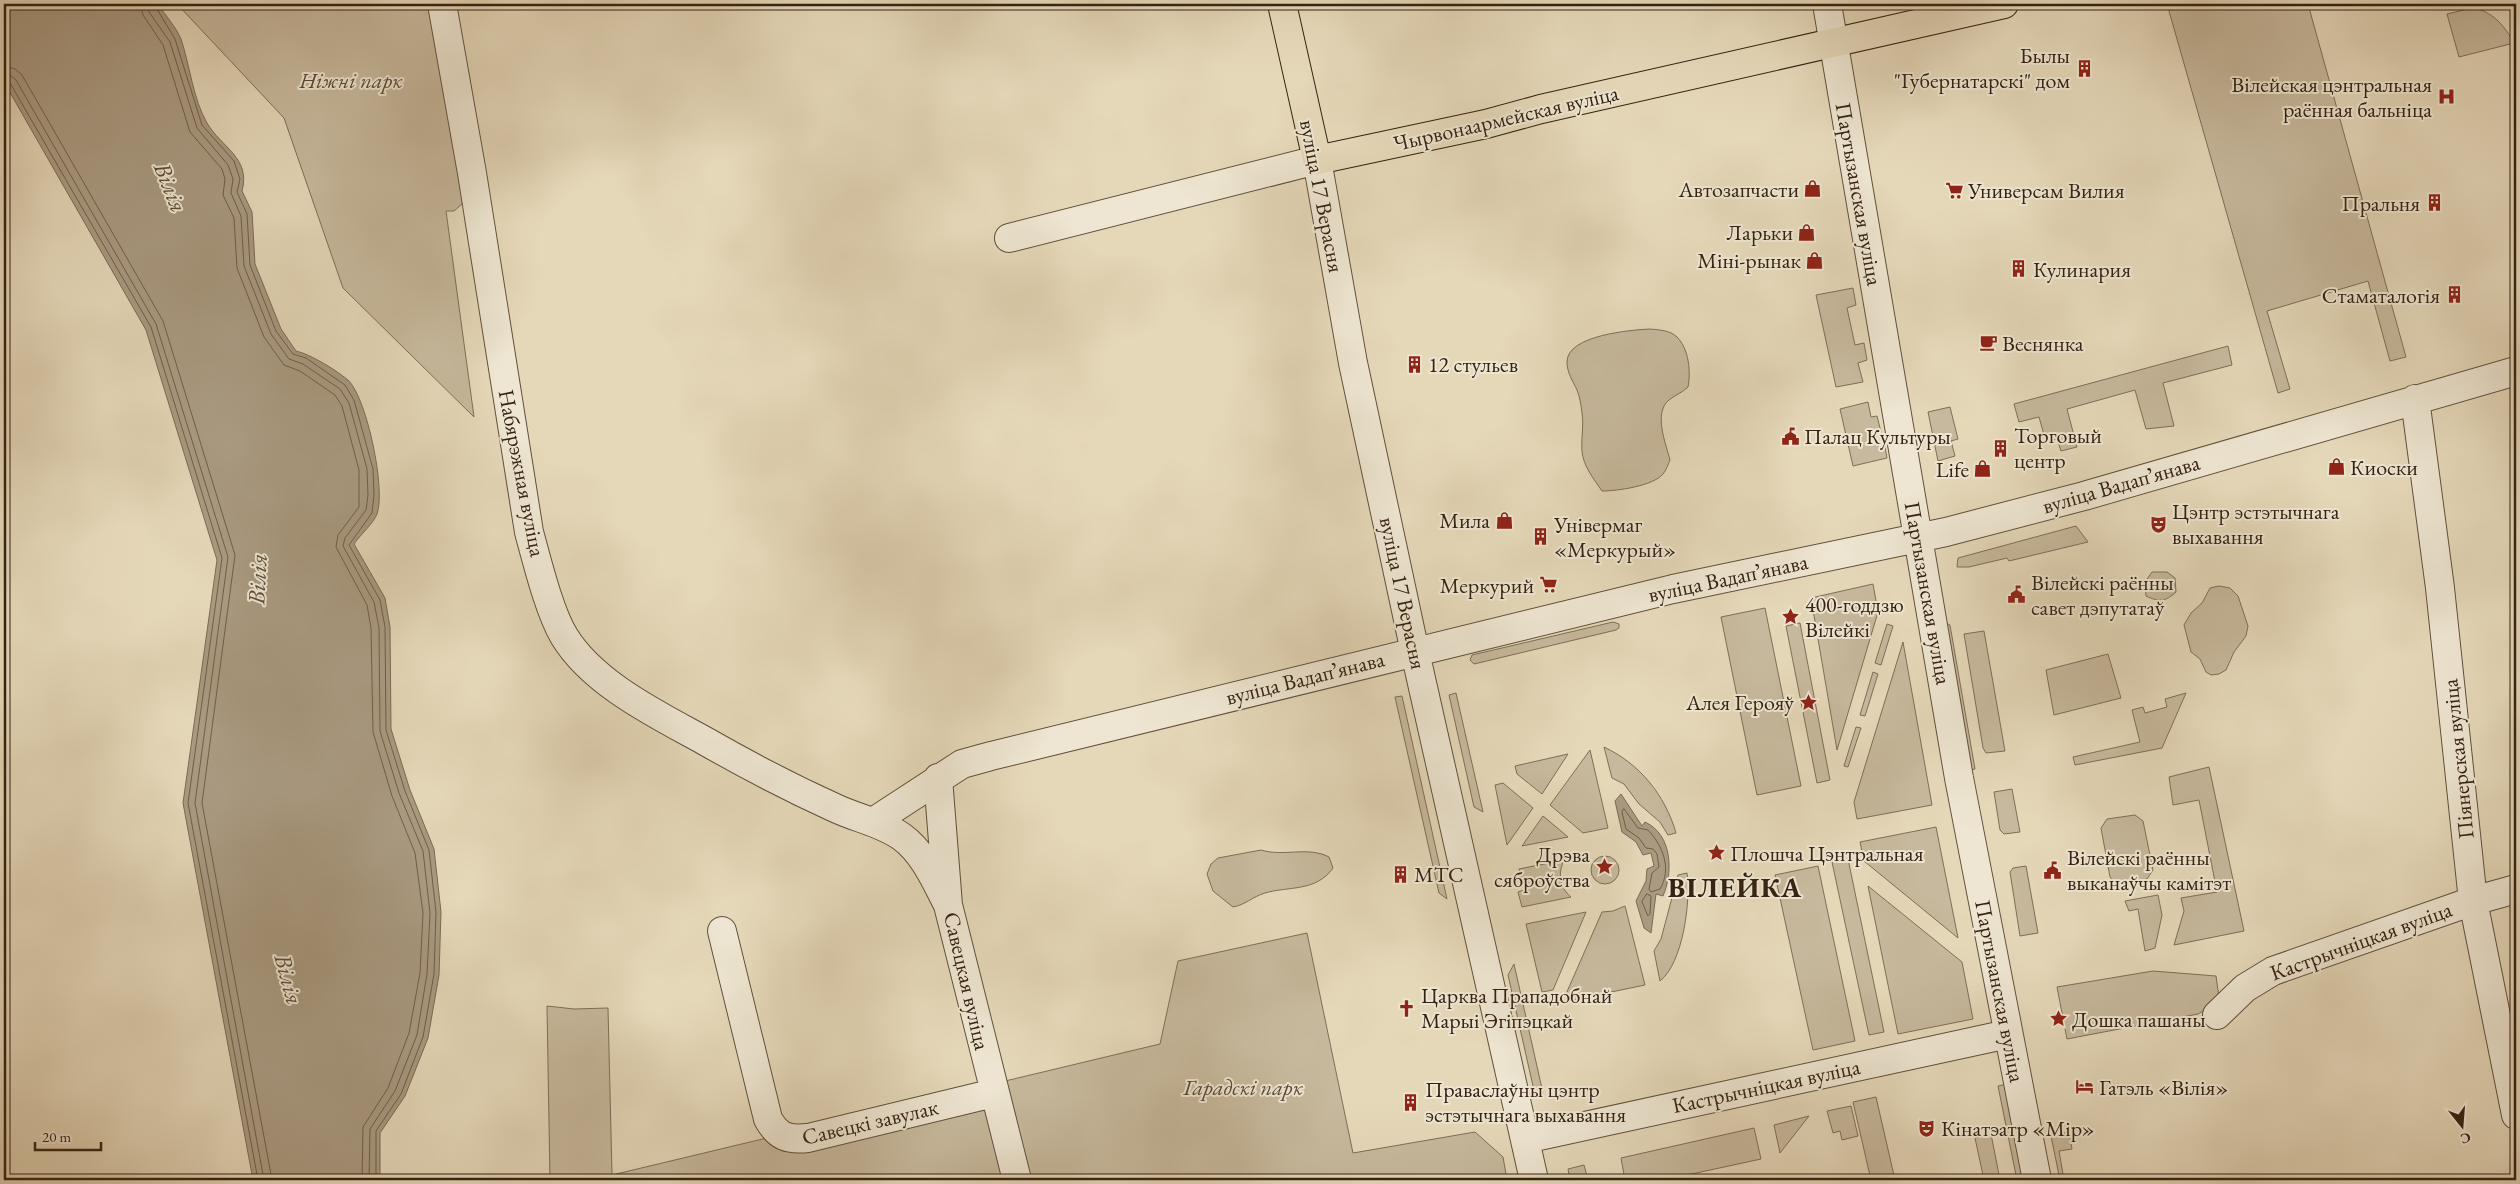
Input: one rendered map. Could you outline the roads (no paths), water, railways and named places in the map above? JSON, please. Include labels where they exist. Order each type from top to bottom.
[{"type":"main road","name":"вуліца 17 Верасня","points":[[1282,4],[1317,160]]},
{"type":"main road","name":"Чырвонаармейская вуліца","points":[[1317,160],[1486,124],[1541,109],[2004,4]]},
{"type":"street","name":"Набярэжная вуліца","points":[[442,4],[472,173],[529,532],[545,586],[564,636],[580,656],[638,704],[779,782],[847,814],[873,822],[903,838],[924,860],[948,905]]},
{"type":"street","name":"Партызанская вуліца","points":[[1827,4],[1959,778],[2036,1180]]},
{"type":"street","name":"Чырвонаармейская вуліца","points":[[1009,238],[1317,160]]},
{"type":"street","name":"вуліца 17 Верасня","points":[[1317,160],[1354,363],[1415,652],[1534,1180]]},
{"type":"street","name":"вуліца Вадапʼянава","points":[[938,778],[962,764],[991,756],[1673,589],[1919,538],[2084,496],[2516,371]]},
{"type":"street","name":"Піянерская вуліца","points":[[2416,399],[2440,588],[2473,901],[2516,1115]]},
{"type":"street","points":[[873,822],[938,778]]},
{"type":"street","name":"Савецкая вуліца","points":[[938,778],[948,905],[1017,1180]]},
{"type":"street","name":"Кастрычніцкая вуліца","points":[[2216,1015],[2245,988],[2273,971],[2473,901],[2516,889]]},
{"type":"street","name":"Савецкі завулак","points":[[722,931],[768,1119],[775,1131],[792,1140],[808,1138],[994,1093]]},
{"type":"street","name":"Кастрычніцкая вуліца","points":[[1525,1139],[2008,1034]]},
{"type":"water","name":"Вілія","points":[[4,4],[158,4],[181,39],[202,114],[213,132],[239,162],[244,180],[242,191],[252,212],[255,264],[281,329],[296,351],[324,363],[349,381],[356,391],[362,406],[377,466],[379,502],[375,518],[354,544],[385,598],[390,627],[391,729],[410,790],[434,849],[441,912],[439,975],[428,1038],[405,1096],[380,1133],[380,1177],[385,1180],[253,1180],[183,803],[217,560],[146,330],[4,82]]},
{"type":"water","points":[[1621,794],[1642,826],[1645,822],[1654,828],[1666,845],[1669,866],[1668,877],[1663,896],[1656,894],[1651,933],[1644,928],[1636,901],[1646,881],[1647,869],[1654,866],[1651,853],[1643,855],[1636,842],[1622,832],[1615,801]]},
{"type":"place","name":"Былы \"Губернатарскі\" дом","points":[[2084,68]]},
{"type":"place","name":"Вілейская цэнтральная раённая бальніца","points":[[2446,97]]},
{"type":"place","name":"Автозапчасти","points":[[1813,189]]},
{"type":"place","name":"Универсам Вилия","points":[[1954,190]]},
{"type":"place","name":"Пральня","points":[[2434,203]]},
{"type":"place","name":"Ларьки","points":[[1807,232]]},
{"type":"place","name":"Міні-рынак","points":[[1815,260]]},
{"type":"place","name":"Кулинария","points":[[2019,269]]},
{"type":"place","name":"Стаматалогія","points":[[2454,295]]},
{"type":"place","name":"Веснянка","points":[[1988,343]]},
{"type":"place","name":"12 стульев","points":[[1414,364]]},
{"type":"place","name":"Палац Культуры","points":[[1790,436]]},
{"type":"place","name":"Торговый центр","points":[[2000,448]]},
{"type":"place","name":"Киоски","points":[[2336,467]]},
{"type":"place","name":"Life","points":[[1983,469]]},
{"type":"place","name":"Мила","points":[[1504,520]]},
{"type":"place","name":"Цэнтр эстэтычнага выхавання","points":[[2158,524]]},
{"type":"place","name":"Універмаг «Меркурый»","points":[[1540,537]]},
{"type":"place","name":"Меркурий","points":[[1548,585]]},
{"type":"place","name":"Вілейскі раённы савет дэпутатаў","points":[[2017,595]]},
{"type":"place","name":"400-годдзю Вілейкі","points":[[1791,617]]},
{"type":"place","name":"Алея Герояў","points":[[1808,702]]},
{"type":"place","name":"Плошча Цэнтральная","points":[[1716,853]]},
{"type":"place","name":"Дрэва сяброўства","points":[[1604,867]]},
{"type":"place","name":"Вілейскі раённы выканаўчы камітэт","points":[[2053,870]]},
{"type":"place","name":"МТС","points":[[1400,874]]},
{"type":"place","name":"Царква Прападобнай Марыі Эгіпэцкай","points":[[1407,1008]]},
{"type":"place","name":"Дошка пашаны","points":[[2058,1019]]},
{"type":"place","name":"Гатэль «Вілія»","points":[[2085,1087]]},
{"type":"place","name":"Праваслаўны цэнтр эстэтычнага выхавання","points":[[1411,1102]]},
{"type":"place","name":"Кінатэатр «Мір»","points":[[1927,1128]]},
{"type":"district","name":"ВІЛЕЙКА","points":[[1735,887]]},
{"type":"park label","name":"Ніжні парк","points":[[351,80]]},
{"type":"park label","name":"Гарадскі парк","points":[[1243,1087]]}]
